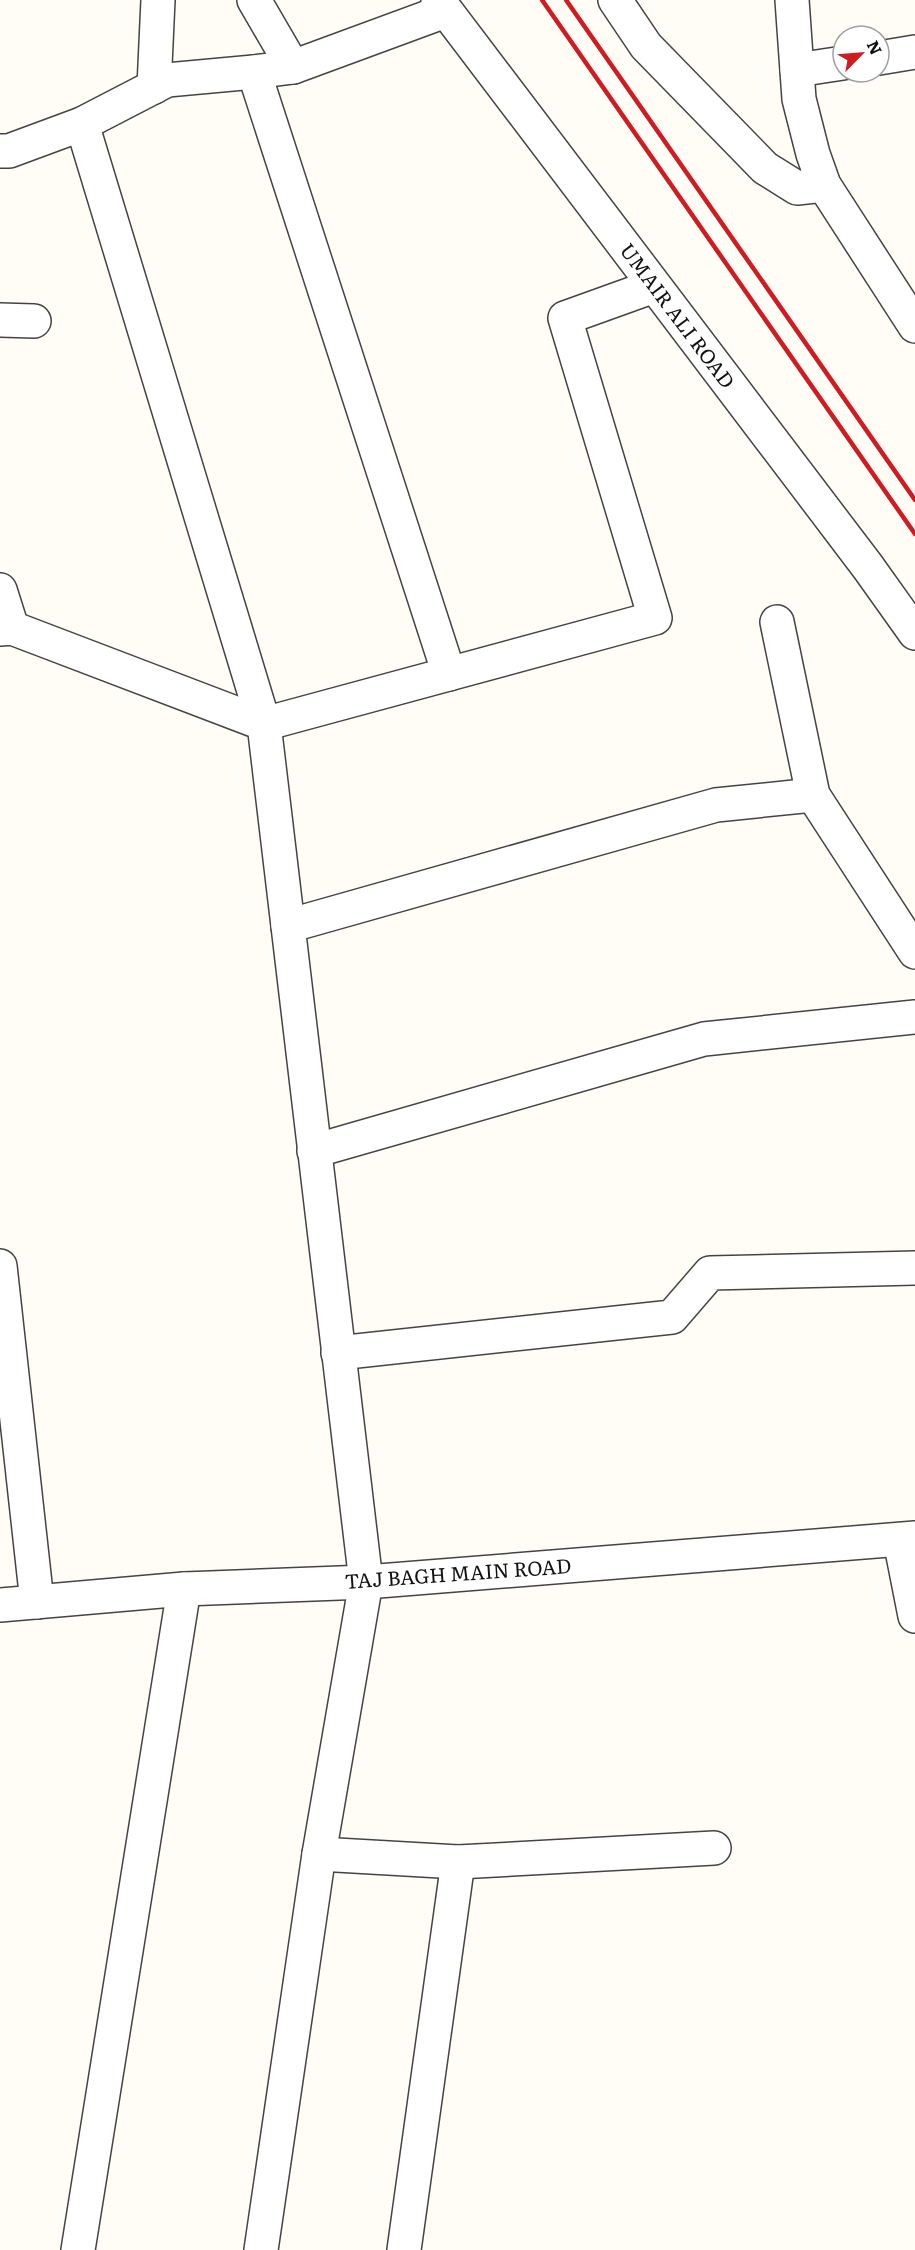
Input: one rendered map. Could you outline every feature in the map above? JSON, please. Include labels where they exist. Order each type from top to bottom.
[{"type":"street","points":[[154,87],[158,0]]},
{"type":"street","points":[[254,0],[293,67]]},
{"type":"street","points":[[615,0],[646,46],[765,168],[797,188],[824,185]]},
{"type":"street","points":[[792,0],[799,99],[813,154],[824,185],[915,326]]},
{"type":"street","points":[[0,151],[9,151],[82,124],[167,80],[293,67],[441,6]]},
{"type":"street","name":"UMAIR ALI ROAD","points":[[441,6],[868,567],[915,633]]},
{"type":"street","points":[[891,56],[915,52]]},
{"type":"street","points":[[797,70],[831,65]]},
{"type":"street","points":[[254,72],[449,674]]},
{"type":"street","points":[[82,124],[264,724],[366,1582],[319,1854],[261,2250]]},
{"type":"street","points":[[0,590],[6,628],[264,724],[655,618],[565,318],[654,286]]},
{"type":"street","points":[[0,320],[34,321]]},
{"type":"street","points":[[777,622],[813,795],[915,952]]},
{"type":"street","points":[[288,926],[716,805],[813,795]]},
{"type":"street","points":[[315,1151],[704,1039],[915,1017]]},
{"type":"street","points":[[0,1266],[37,1602]]},
{"type":"street","points":[[338,1353],[672,1317],[711,1273],[915,1268]]},
{"type":"street","points":[[908,1539],[915,1616]]},
{"type":"street","name":"TAJ BAGH MAIN ROAD","points":[[0,1605],[184,1589],[366,1582],[908,1539]]},
{"type":"street","points":[[78,2250],[184,1589]]},
{"type":"street","points":[[319,1854],[459,1862],[714,1848]]},
{"type":"street","points":[[404,2250],[459,1862]]},
{"type":"railway","points":[[542,0],[915,534]]},
{"type":"railway","points":[[566,0],[915,500]]}]
